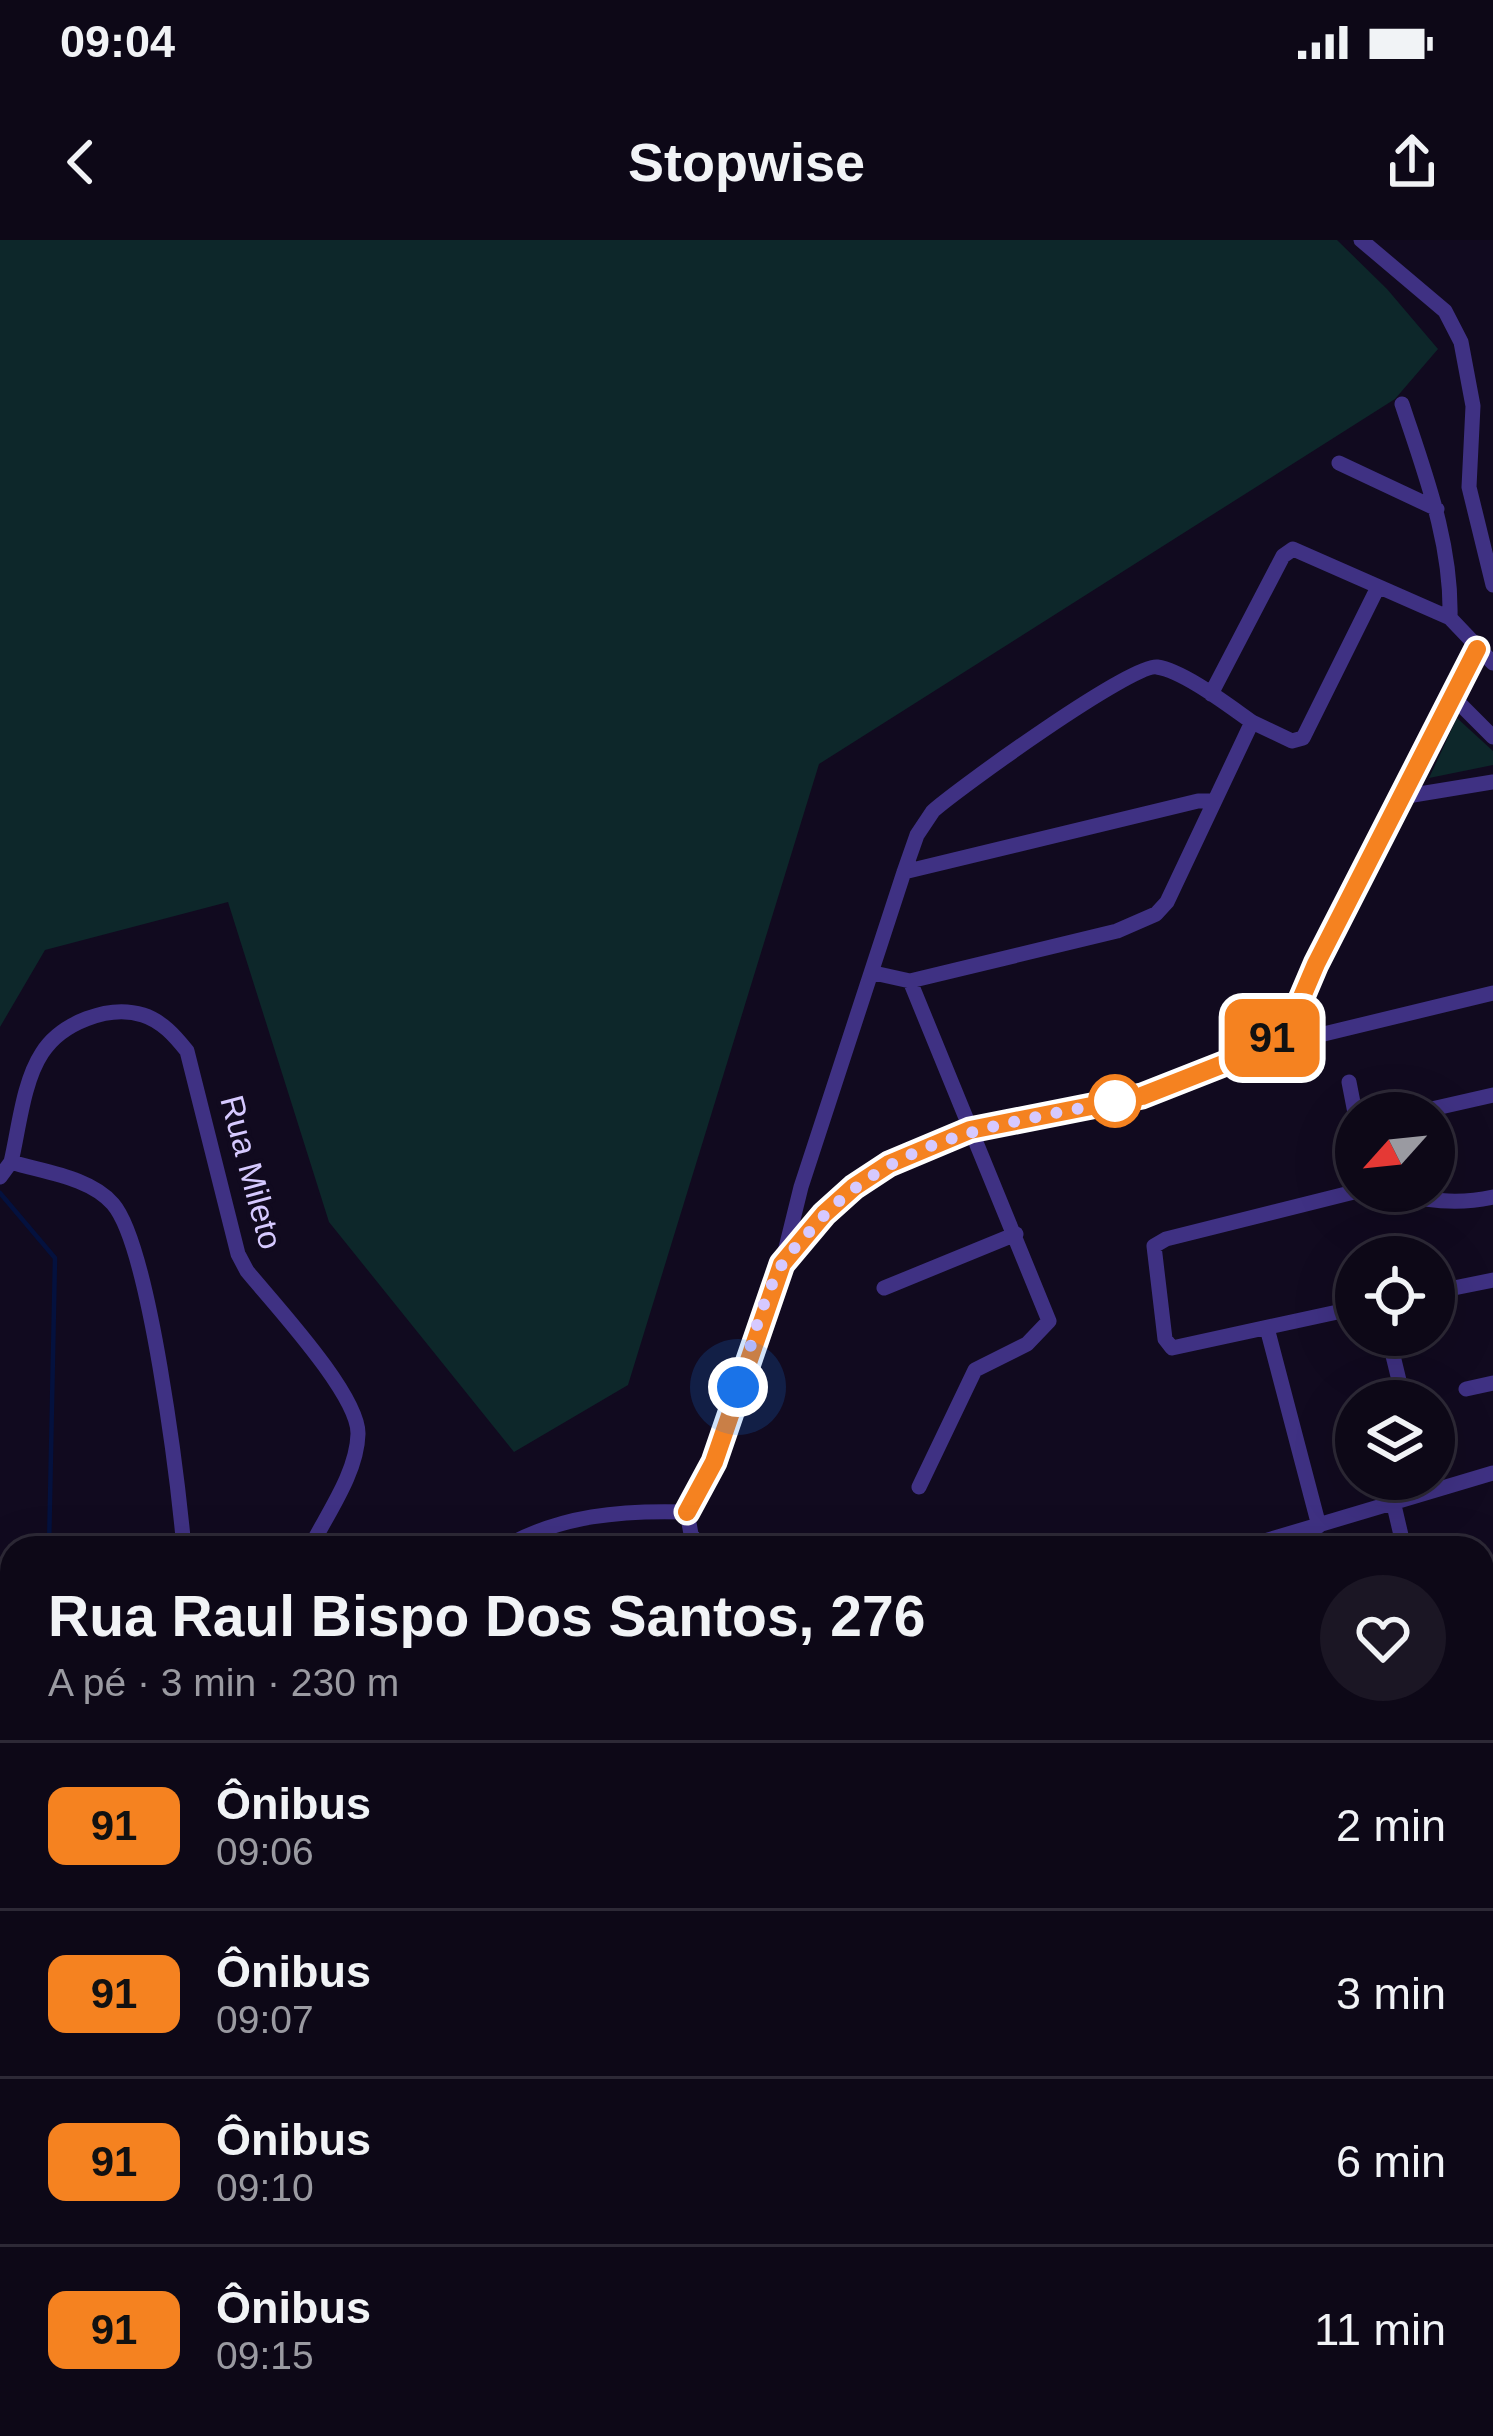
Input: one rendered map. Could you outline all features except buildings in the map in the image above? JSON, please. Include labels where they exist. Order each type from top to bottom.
[{"type":"street","points":[[1361,240],[1445,311],[1461,342],[1473,406],[1469,487],[1493,585]]},
{"type":"street","points":[[1402,404],[1437,509],[1451,577],[1450,618]]},
{"type":"street","points":[[1339,463],[1437,509]]},
{"type":"street","points":[[1211,694],[1283,556],[1293,549],[1450,618],[1493,664]]},
{"type":"street","points":[[692,1536],[687,1512],[714,1462],[782,1264],[794,1208],[923,822],[944,801],[1146,667],[1156,667],[1211,694],[1252,722],[1292,740],[1303,739],[1378,587]]},
{"type":"street","points":[[1259,1050],[1293,1018],[1477,649]]},
{"type":"street","points":[[1452,696],[1493,737]]},
{"type":"street","points":[[874,974],[910,981],[1117,932],[1156,914],[1167,902],[1252,722]]},
{"type":"street","points":[[1400,797],[1493,782]]},
{"type":"street","points":[[904,872],[1160,809],[1214,801]]},
{"type":"street","points":[[910,981],[1048,1321],[1027,1343],[975,1370],[919,1486]]},
{"type":"street","points":[[782,1264],[854,1187],[889,1164],[970,1130],[1142,1096],[1259,1050],[1493,993]]},
{"type":"street","name":"Rua Mileto","points":[[11,1162],[33,1074],[43,1052],[70,1027],[106,1014],[144,1016],[174,1035],[187,1051],[238,1254],[342,1391],[358,1430],[351,1463],[316,1536]]},
{"type":"street","points":[[1349,1082],[1351,1092]]},
{"type":"street","points":[[1455,1104],[1493,1095]]},
{"type":"street","points":[[0,1177],[11,1162],[96,1189],[121,1215],[132,1240],[150,1321],[182,1536]]},
{"type":"street","points":[[1335,1313],[1178,1349],[1166,1340],[1153,1251],[1166,1239],[1354,1192],[1386,1192],[1450,1204],[1493,1197]]},
{"type":"street","points":[[884,1288],[1016,1234]]},
{"type":"street","points":[[1455,1288],[1493,1280]]},
{"type":"street","points":[[1267,1328],[1319,1526]]},
{"type":"street","points":[[1466,1390],[1493,1383]]},
{"type":"street","points":[[1455,1480],[1493,1473]]},
{"type":"street","points":[[1284,1536],[1393,1501],[1401,1536]]},
{"type":"street","points":[[532,1536],[571,1520],[610,1513],[687,1512]]},
{"type":"green space","points":[[0,240],[1337,240],[1438,349],[1395,399],[819,764],[628,1385],[514,1452],[329,1222],[228,902],[45,950],[0,1027]]},
{"type":"green space","points":[[1457,718],[1493,751],[1493,765],[1429,778]]},
{"type":"waterway","points":[[0,1193],[55,1258],[49,1536]]},
{"type":"bus line","name":"91","points":[[687,1512],[714,1462],[782,1264],[854,1187],[889,1164],[970,1130],[1142,1096],[1195,1078],[1259,1050],[1293,1018],[1477,649]]},
{"type":"route","points":[[738,1387],[782,1264],[854,1187],[889,1164],[970,1130],[1115,1101]]}]
